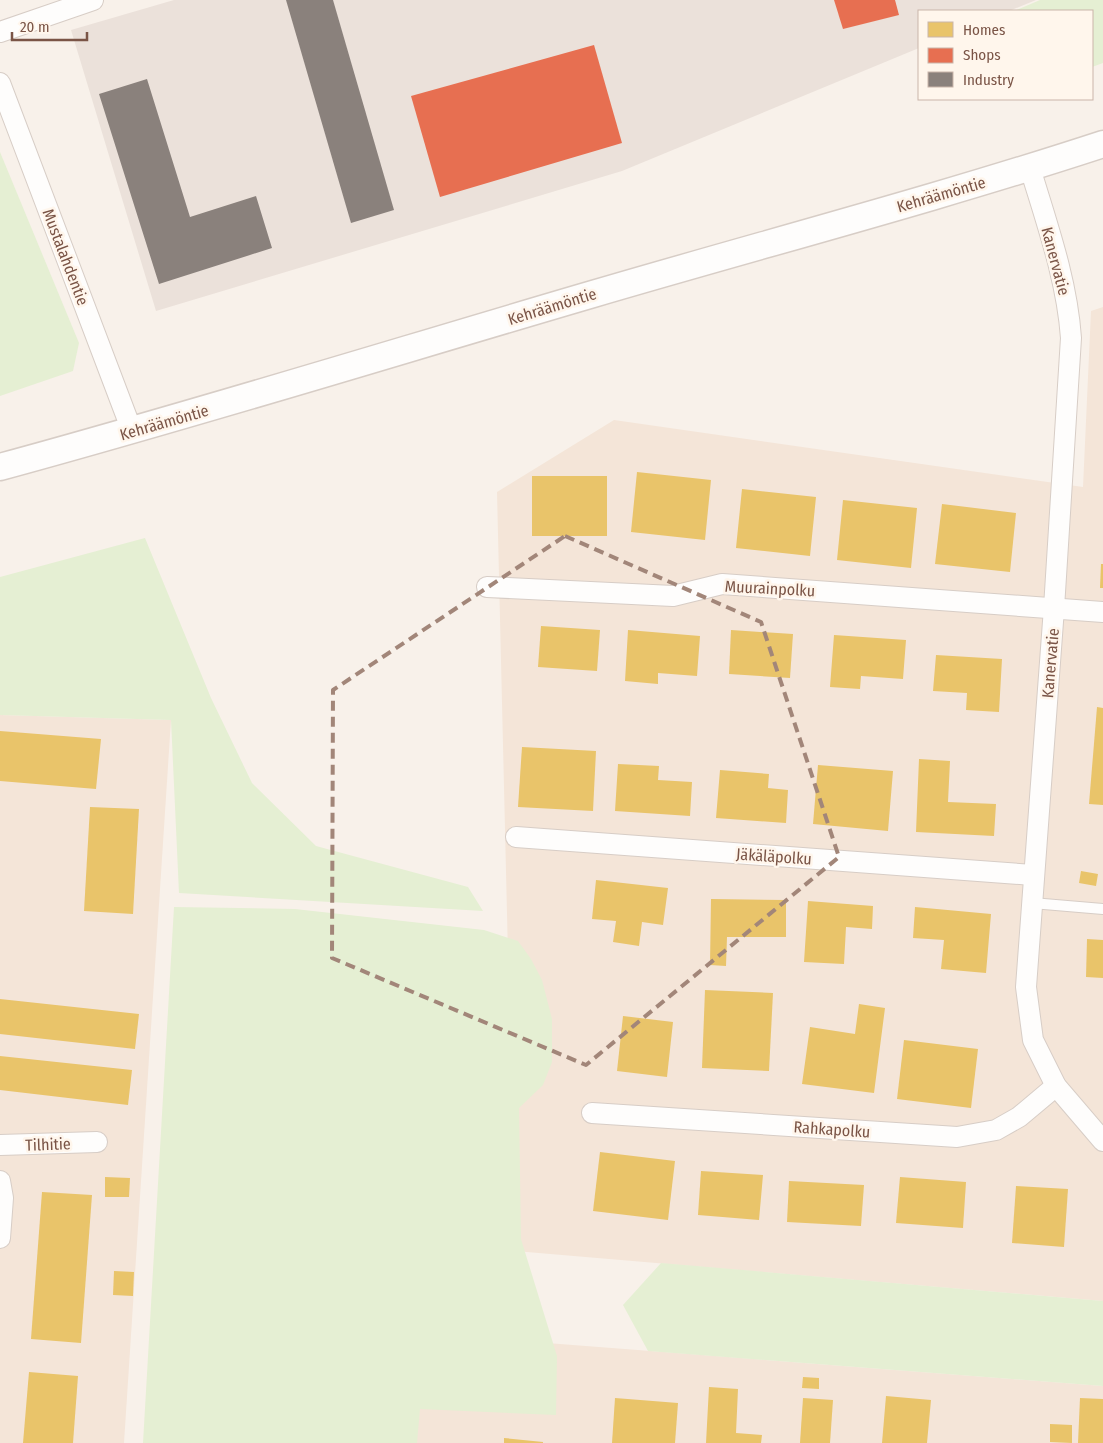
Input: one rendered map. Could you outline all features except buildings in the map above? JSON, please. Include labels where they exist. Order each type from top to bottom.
[{"type":"street","points":[[0,32],[93,0]]},
{"type":"street","name":"Mustalahdentie","points":[[0,83],[132,431]]},
{"type":"street","name":"Kehräämöntie","points":[[0,467],[132,431],[582,297],[1030,168],[1103,144]]},
{"type":"street","name":"Kanervatie","points":[[1030,168],[1062,277],[1069,313],[1071,338],[1054,608],[1033,876],[1026,987],[1028,1014],[1033,1040],[1056,1086],[1103,1141]]},
{"type":"street","name":"Muurainpolku","points":[[487,587],[672,596],[722,584],[1103,612]]},
{"type":"street","name":"Jäkäläpolku","points":[[516,837],[1033,876]]},
{"type":"street","name":"Rahkapolku","points":[[592,1113],[958,1137],[996,1130],[1018,1117],[1056,1086]]},
{"type":"street","name":"Tilhitie","points":[[0,1145],[97,1142]]},
{"type":"street","points":[[0,1180],[3,1198],[0,1238]]},
{"type":"lane","points":[[1032,903],[1103,909]]},
{"type":"highlighted area","points":[[565,536],[761,622],[839,857],[586,1065],[332,958],[333,690]]},
{"type":"shaded area","points":[[174,0],[1036,0],[1011,10],[918,10],[918,48],[622,171],[156,311],[71,30]]},
{"type":"shaded area","points":[[1103,307],[1103,1301],[515,1251],[497,492],[614,420],[1083,487],[1091,311]]},
{"type":"shaded area","points":[[0,715],[171,720],[124,1443],[0,1443]]},
{"type":"shaded area","points":[[429,1334],[1103,1386],[1103,1443],[415,1443]]},
{"type":"green space","points":[[1040,0],[1103,0],[1103,63],[1093,67],[1093,10],[1016,10]]},
{"type":"green space","points":[[0,152],[79,343],[73,371],[0,396]]},
{"type":"green space","points":[[145,538],[211,698],[252,783],[316,846],[468,887],[483,911],[179,893],[171,720],[0,715],[0,577]]},
{"type":"green space","points":[[174,907],[295,909],[484,930],[518,941],[531,959],[542,980],[552,1019],[552,1062],[543,1085],[519,1108],[521,1239],[557,1356],[556,1415],[420,1409],[417,1443],[143,1443]]},
{"type":"green space","points":[[661,1263],[1103,1301],[1103,1386],[648,1351],[623,1305]]}]
